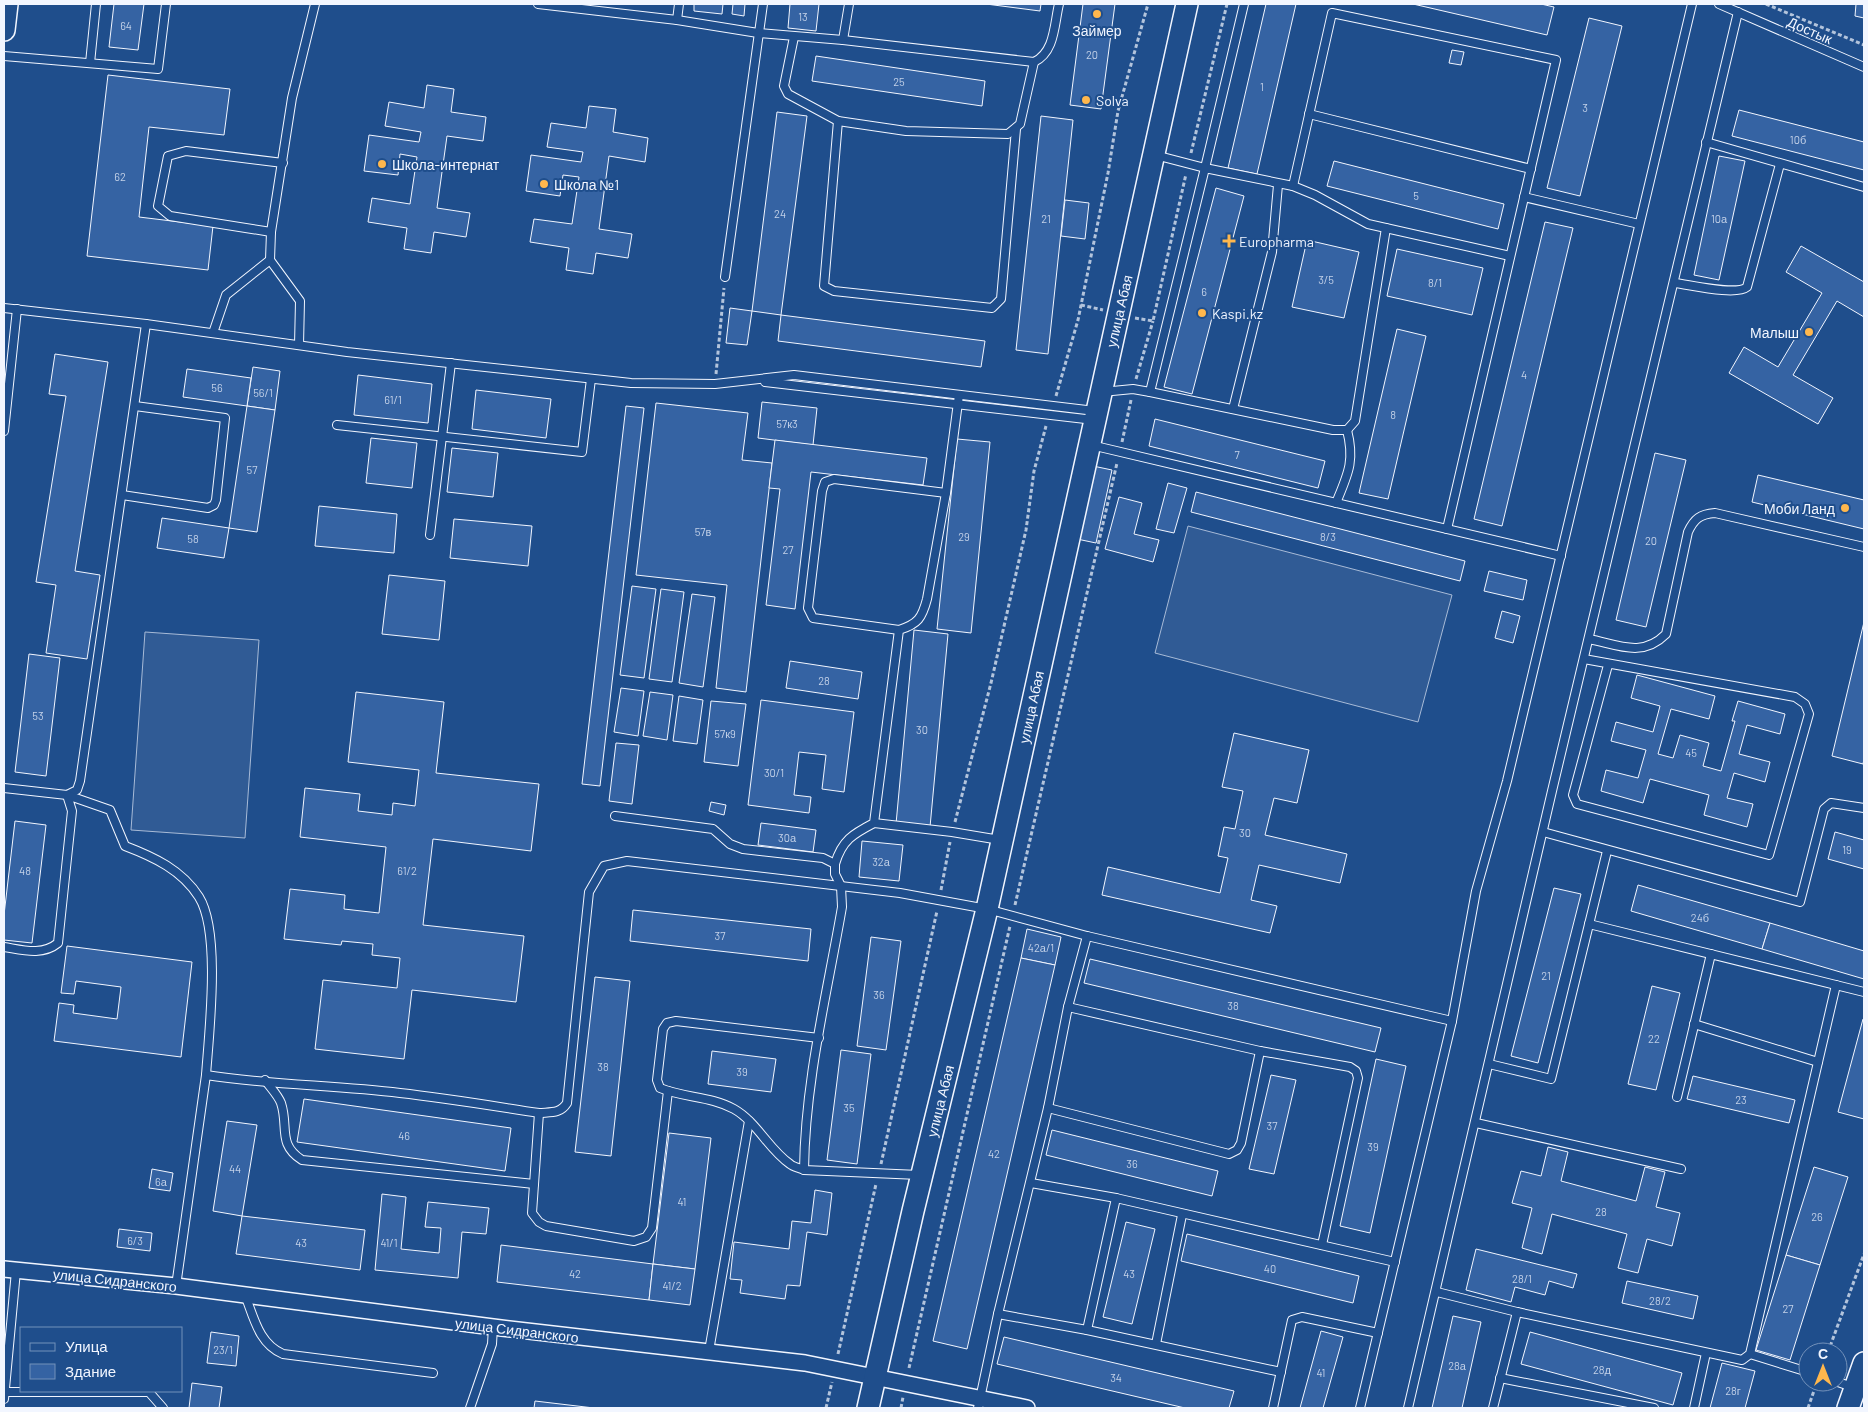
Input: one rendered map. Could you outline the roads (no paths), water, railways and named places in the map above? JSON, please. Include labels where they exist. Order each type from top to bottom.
[{"type":"street","points":[[4,30],[7,4]]},
{"type":"street","name":"улица Абая","points":[[868,1408],[922,1175],[987,909],[1088,445],[1187,4]]},
{"type":"street","name":"улица Сидранского","points":[[10,1270],[176,1286],[493,1327],[805,1363],[905,1384],[979,1403],[1027,1408]]},
{"type":"street","points":[[1848,1384],[1864,1363]]},
{"type":"street","points":[[1847,1392],[1848,1408]]},
{"type":"lane","points":[[90,63],[96,4]]},
{"type":"lane","points":[[4,56],[158,69],[166,4]]},
{"type":"lane","points":[[299,345],[300,301],[270,260],[271,232],[292,98],[315,4]]},
{"type":"lane","points":[[538,4],[677,20],[758,33],[843,40],[1034,62],[1043,58],[1049,50],[1059,4]]},
{"type":"lane","points":[[677,20],[679,4]]},
{"type":"lane","points":[[725,276],[763,4]]},
{"type":"lane","points":[[843,40],[849,4]]},
{"type":"lane","points":[[1150,392],[1244,4]]},
{"type":"lane","points":[[1360,1408],[1452,1021],[1476,891],[1507,780],[1692,4]]},
{"type":"lane","name":"Достык","points":[[1722,4],[1864,68]]},
{"type":"lane","points":[[1408,1408],[1437,1292],[1543,832],[1738,12]]},
{"type":"lane","points":[[1293,186],[1332,13],[1556,60],[1447,529]]},
{"type":"lane","points":[[794,37],[784,86],[785,91],[838,121],[882,128],[939,133],[1008,134],[1020,124],[1034,62]]},
{"type":"lane","points":[[1309,114],[1530,169]]},
{"type":"lane","points":[[838,121],[824,286],[834,291],[992,308],[1001,298],[1016,129]]},
{"type":"lane","points":[[1706,142],[1864,187]]},
{"type":"lane","points":[[271,232],[170,216],[158,206],[168,156],[186,151],[283,163]]},
{"type":"lane","points":[[1154,154],[1205,168],[1293,186],[1315,195],[1368,224],[1510,256]]},
{"type":"lane","points":[[1674,284],[1732,290],[1742,290],[1747,287],[1780,164]]},
{"type":"lane","points":[[1233,409],[1272,252],[1278,184]]},
{"type":"lane","points":[[1524,197],[1640,224]]},
{"type":"lane","points":[[756,380],[958,404],[1097,408],[1133,389],[1333,430],[1347,430],[1355,421],[1386,228]]},
{"type":"lane","points":[[213,333],[226,295],[270,260]]},
{"type":"lane","points":[[4,308],[146,324],[451,364],[631,383],[714,384],[794,375],[1053,406],[1097,408]]},
{"type":"lane","points":[[4,431],[17,309]]},
{"type":"lane","points":[[66,795],[77,790],[80,781],[146,324]]},
{"type":"lane","points":[[430,535],[451,364]]},
{"type":"lane","points":[[337,425],[582,452],[592,379]]},
{"type":"lane","points":[[946,493],[834,479],[826,482],[822,491],[808,608],[809,614],[813,618],[899,630],[914,626],[924,612],[946,493],[959,395]]},
{"type":"lane","points":[[122,495],[208,508],[214,505],[216,500],[225,418],[135,406]]},
{"type":"lane","points":[[1336,503],[1346,478],[1352,454],[1347,430]]},
{"type":"lane","points":[[1088,445],[1561,556]]},
{"type":"lane","points":[[1589,639],[1642,650],[1657,644],[1666,634],[1688,532],[1697,518],[1704,514],[1714,513],[1864,547]]},
{"type":"lane","points":[[874,823],[899,630]]},
{"type":"lane","points":[[1584,659],[1608,665],[1795,697],[1806,704],[1809,714],[1769,855],[1577,804],[1573,795],[1608,665]]},
{"type":"lane","points":[[4,788],[66,795],[110,810],[125,846],[175,870],[200,898],[211,939],[206,1075],[176,1286]]},
{"type":"lane","points":[[4,947],[37,952],[49,950],[58,943],[72,811],[66,795]]},
{"type":"lane","points":[[1543,832],[1607,851],[1800,902],[1824,809],[1831,803],[1864,808]]},
{"type":"lane","points":[[615,816],[713,829],[730,844],[743,848],[823,858],[835,864]]},
{"type":"lane","points":[[804,1170],[804,1132],[842,907],[841,886],[835,874],[835,864],[840,848],[849,838],[874,823],[952,832],[1002,841]]},
{"type":"lane","points":[[1489,1064],[1551,1079],[1607,851]]},
{"type":"lane","points":[[206,1075],[238,1080],[265,1080],[400,1093],[539,1112],[558,1112],[567,1103],[589,892],[604,866],[627,860],[900,893],[987,909],[1087,936],[1452,1021]]},
{"type":"lane","points":[[1589,924],[1864,992]]},
{"type":"lane","points":[[979,1403],[998,1314],[1048,1108],[1068,1007],[1087,936]]},
{"type":"lane","points":[[1677,1097],[1712,954]]},
{"type":"lane","points":[[1437,1292],[1517,1312],[1742,1360],[1750,1354],[1836,985]]},
{"type":"lane","points":[[1068,1007],[1260,1051],[1350,1067],[1356,1071],[1358,1078],[1322,1245]]},
{"type":"lane","points":[[819,1038],[676,1021],[667,1023],[664,1030],[657,1080],[660,1088],[706,1098],[735,1110],[749,1121],[790,1164],[804,1170],[922,1175]]},
{"type":"lane","points":[[1694,1024],[1818,1062]]},
{"type":"lane","points":[[1048,1108],[1229,1154],[1237,1150],[1241,1143],[1260,1051]]},
{"type":"lane","points":[[265,1080],[281,1103],[286,1144],[291,1153],[302,1160],[534,1184]]},
{"type":"lane","points":[[539,1112],[532,1213],[539,1222],[546,1226],[634,1241],[646,1237],[652,1228],[668,1091]]},
{"type":"lane","points":[[709,1351],[749,1121]]},
{"type":"lane","points":[[1476,1122],[1681,1169]]},
{"type":"lane","points":[[1031,1183],[1116,1198],[1395,1262]]},
{"type":"lane","points":[[1087,1330],[1116,1198]]},
{"type":"lane","points":[[1156,1344],[1182,1214]]},
{"type":"lane","points":[[10,1270],[4,1396],[149,1392],[164,1408]]},
{"type":"lane","points":[[245,1295],[263,1339],[270,1349],[283,1354],[433,1373]]},
{"type":"lane","points":[[1493,1408],[1517,1312]]},
{"type":"lane","points":[[998,1314],[1156,1344],[1281,1372]]},
{"type":"lane","points":[[1273,1408],[1292,1320],[1302,1317],[1378,1333]]},
{"type":"lane","points":[[470,1408],[492,1344],[493,1327]]},
{"type":"lane","points":[[1694,1408],[1706,1352]]},
{"type":"lane","points":[[1750,1354],[1798,1369]]},
{"type":"lane","points":[[1500,1378],[1654,1408]]},
{"type":"place","name":"Займер","points":[[1097,14]]},
{"type":"place","name":"Solva","points":[[1086,100]]},
{"type":"place","name":"Школа-интернат","points":[[382,164]]},
{"type":"place","name":"Школа №1","points":[[544,184]]},
{"type":"place","name":"Europharma","points":[[1229,241]]},
{"type":"place","name":"Kaspi.kz","points":[[1202,313]]},
{"type":"place","name":"Малыш","points":[[1809,332]]},
{"type":"place","name":"Моби Ланд","points":[[1845,508]]}]
